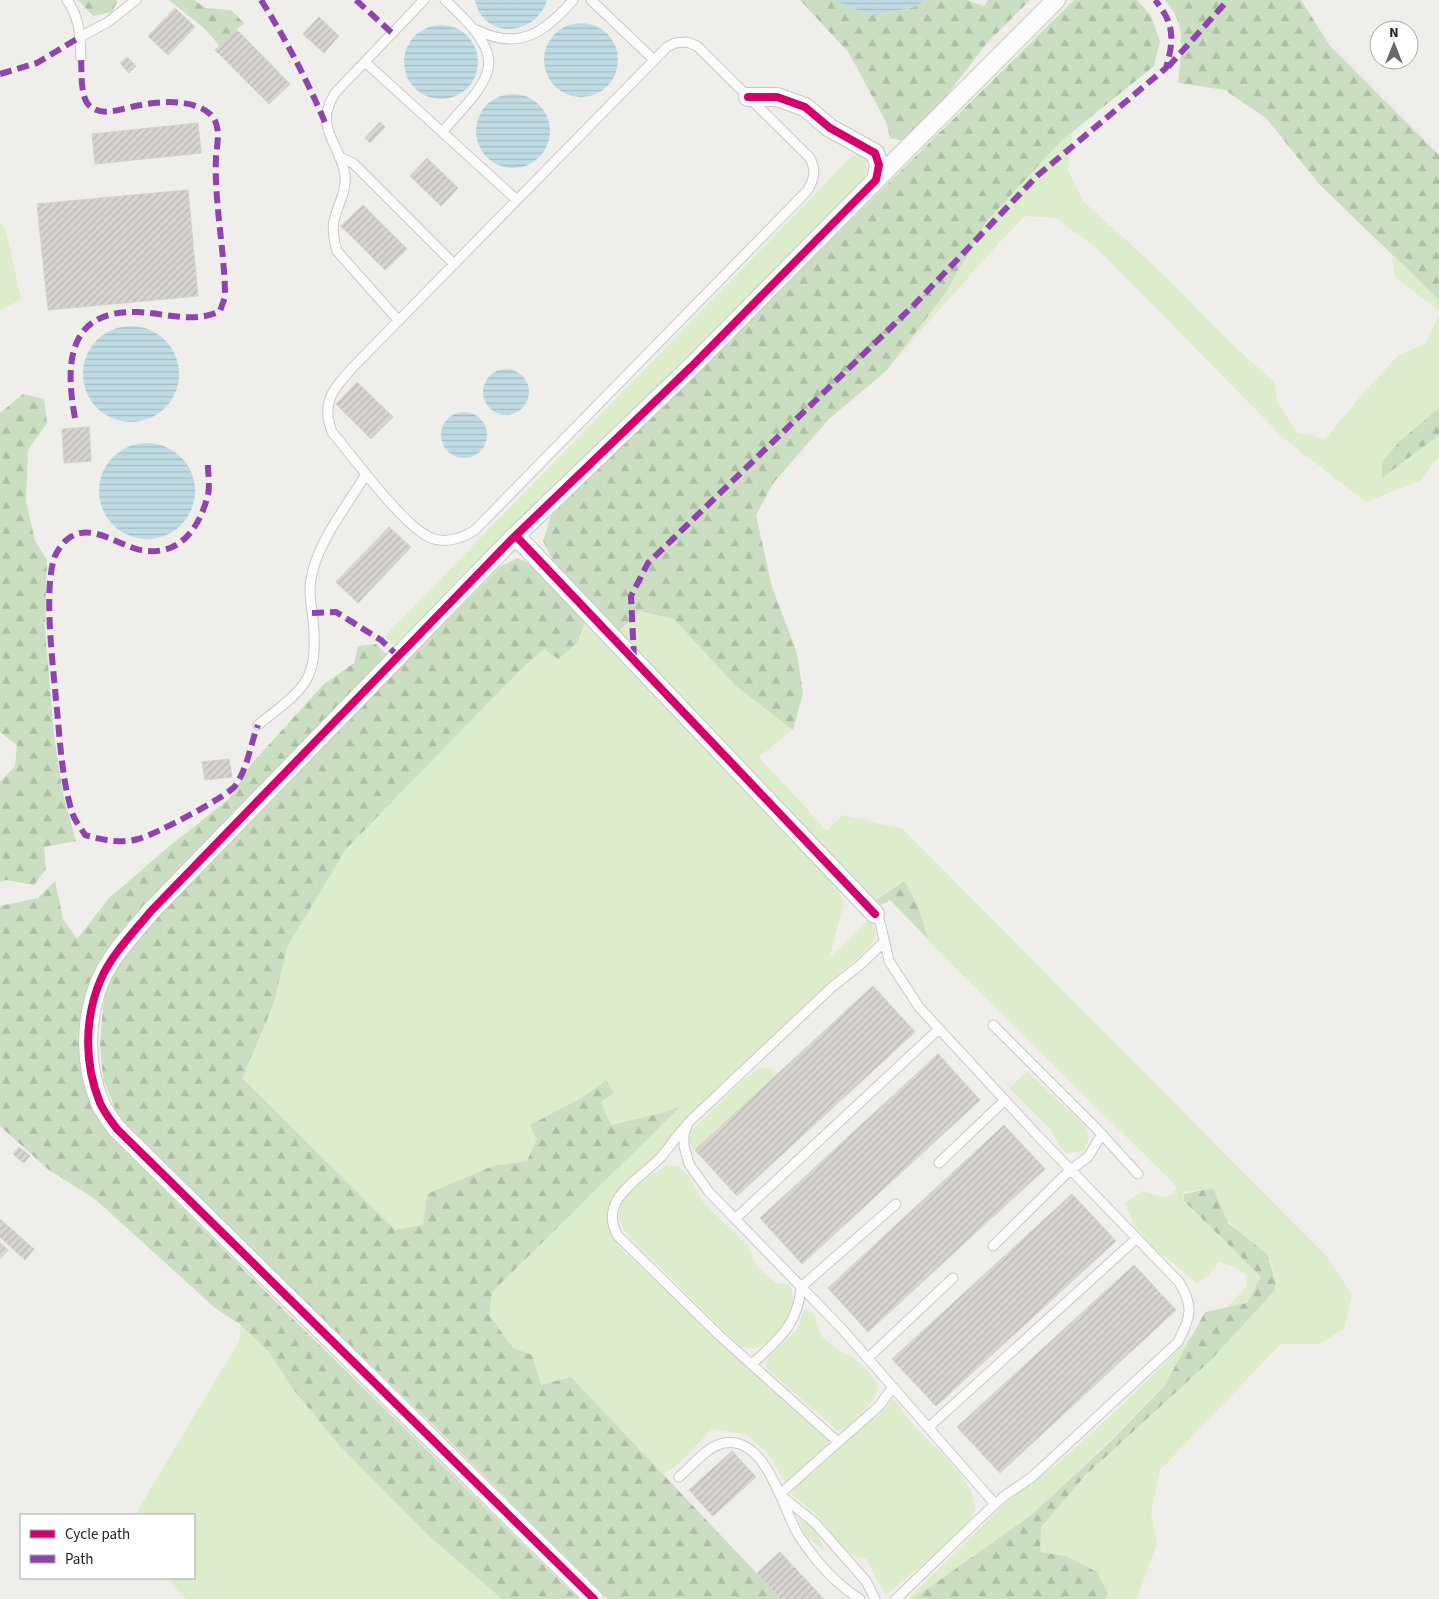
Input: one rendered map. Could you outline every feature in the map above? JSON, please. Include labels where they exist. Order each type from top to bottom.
[{"type":"street","points":[[594,1599],[117,1129],[101,1105],[92,1079],[88,1033],[92,1006],[101,979],[116,953],[196,863],[516,536],[691,366],[1056,0]]},
{"type":"street","points":[[748,97],[778,97],[805,107],[830,128],[875,153],[879,165],[876,180]]},
{"type":"street","points":[[516,536],[875,914]]},
{"type":"lane","points":[[67,0],[75,12],[80,37],[81,58]]},
{"type":"lane","points":[[80,37],[108,22],[136,0]]},
{"type":"lane","points":[[399,321],[337,251],[333,238],[334,220],[345,177],[327,127],[329,103],[424,0]]},
{"type":"lane","points":[[442,132],[480,90],[488,76],[489,61],[486,46],[476,30],[445,0]]},
{"type":"lane","points":[[476,30],[492,38],[507,40],[523,39],[550,22],[573,0]]},
{"type":"lane","points":[[592,0],[654,60]]},
{"type":"lane","points":[[675,42],[687,42],[697,46],[748,97],[810,158],[815,167],[813,182],[800,198],[475,530],[464,537],[448,540],[433,539],[412,525],[366,474],[332,432],[327,419],[327,404],[344,377],[654,60],[675,42]]},
{"type":"lane","points":[[365,62],[517,200]]},
{"type":"lane","points":[[339,157],[353,164],[454,264]]},
{"type":"lane","points":[[258,725],[296,694],[310,676],[314,656],[310,592],[312,574],[323,546],[366,474]]},
{"type":"lane","points":[[875,914],[880,922],[889,961],[919,1007],[1070,1170],[1179,1282],[1188,1296],[1190,1309],[1187,1325],[1178,1342],[1032,1477],[996,1504],[896,1599]]},
{"type":"lane","points":[[838,1442],[752,1364],[618,1236],[613,1228],[611,1218],[614,1206],[624,1188],[659,1158],[688,1124],[832,987],[860,965],[884,942]]},
{"type":"lane","points":[[993,1025],[1102,1134],[1138,1174]]},
{"type":"lane","points":[[735,1219],[939,1029]]},
{"type":"lane","points":[[939,1163],[1005,1100]]},
{"type":"lane","points":[[688,1124],[684,1134],[684,1146],[689,1164],[709,1192],[868,1358],[996,1504]]},
{"type":"lane","points":[[993,1246],[1070,1170],[1088,1157],[1102,1134]]},
{"type":"lane","points":[[752,1364],[785,1334],[800,1305],[801,1287],[896,1204]]},
{"type":"lane","points":[[929,1427],[1136,1239]]},
{"type":"lane","points":[[868,1358],[953,1278]]},
{"type":"lane","points":[[780,1494],[879,1406],[893,1387]]},
{"type":"lane","points":[[679,1477],[714,1446],[727,1442],[744,1447],[767,1467],[798,1534],[816,1559],[844,1590],[860,1599]]},
{"type":"lane","points":[[780,1494],[794,1508],[815,1523],[866,1581],[875,1599]]},
{"type":"green space","points":[[78,0],[116,0],[117,2],[112,12],[93,16]]},
{"type":"green space","points":[[169,0],[194,0],[206,8],[231,10],[245,24],[234,30],[219,46],[202,27]]},
{"type":"green space","points":[[800,0],[833,0],[873,16],[914,7],[927,0],[967,0],[984,6],[988,0],[1030,0],[986,44],[934,112],[905,141],[890,138],[887,124],[849,53]]},
{"type":"green space","points":[[1074,0],[1137,0],[1151,16],[1160,41],[1154,66],[1061,141],[986,222],[944,295],[886,371],[829,419],[774,482],[756,515],[772,587],[797,653],[803,693],[793,730],[736,686],[674,619],[640,611],[618,632],[553,561],[543,541],[551,516]]},
{"type":"green space","points":[[1165,0],[1301,0],[1330,46],[1439,155],[1439,300],[1319,184],[1266,118],[1225,90],[1178,83],[1181,50],[1180,29],[1172,9]]},
{"type":"green space","points":[[1073,130],[1068,170],[1083,201],[1163,274],[1233,345],[1274,382],[1278,404],[1297,432],[1325,439],[1365,391],[1399,355],[1425,344],[1439,315],[1439,456],[1421,480],[1366,502],[1283,438],[1100,251],[1056,218],[1025,216],[886,370],[986,220]]},
{"type":"green space","points":[[858,150],[867,157],[865,177],[831,215],[652,392],[459,578],[395,646],[385,636]]},
{"type":"green space","points":[[0,222],[6,231],[21,299],[0,311]]},
{"type":"green space","points":[[1392,256],[1439,300],[1439,311],[1395,277]]},
{"type":"green space","points":[[23,394],[44,399],[47,423],[28,450],[26,501],[35,541],[47,560],[45,629],[54,735],[63,794],[76,841],[44,847],[46,869],[34,885],[6,880],[0,882],[0,782],[15,766],[17,745],[0,732],[0,413]]},
{"type":"green space","points":[[1439,408],[1439,435],[1382,478],[1382,462],[1399,442]]},
{"type":"green space","points":[[518,558],[538,570],[556,585],[579,613],[584,623],[577,643],[558,659],[544,649],[521,669],[346,849],[287,947],[274,1003],[242,1078],[395,1230],[423,1225],[427,1194],[493,1166],[527,1161],[537,1139],[530,1125],[585,1096],[606,1080],[614,1093],[601,1102],[611,1125],[663,1113],[681,1106],[492,1292],[489,1315],[513,1348],[532,1355],[541,1385],[571,1377],[781,1599],[608,1599],[428,1420],[121,1123],[103,1079],[100,1044],[103,1007],[109,973],[162,909],[501,566]]},
{"type":"green space","points":[[576,608],[835,883],[844,903],[829,959],[869,919],[876,933],[870,947],[815,995],[710,1097],[653,1157],[625,1182],[613,1197],[607,1212],[609,1229],[622,1250],[830,1442],[786,1483],[767,1452],[745,1434],[712,1429],[677,1465],[663,1475],[569,1377],[540,1386],[531,1355],[509,1347],[485,1315],[490,1290],[605,1175],[679,1107],[420,1234],[394,1237],[238,1077],[284,947],[344,846]]},
{"type":"green space","points":[[640,610],[676,619],[793,729],[759,757],[827,831],[843,815],[903,829],[1329,1259],[1352,1295],[1344,1328],[1320,1344],[1281,1344],[1160,1470],[1151,1513],[1157,1543],[1137,1599],[1096,1599],[1039,1553],[1040,1527],[1086,1476],[1213,1358],[1273,1292],[1275,1280],[1269,1261],[1228,1220],[1213,1188],[1184,1192],[1183,1201],[1261,1277],[1246,1304],[1225,1309],[1246,1287],[1247,1275],[1233,1266],[1219,1262],[1208,1276],[1197,1283],[1153,1247],[1133,1224],[1125,1203],[1142,1191],[1164,1197],[1172,1195],[1177,1187],[927,940],[919,907],[903,881],[875,900],[867,897],[619,632]]},
{"type":"green space","points":[[376,644],[387,655],[260,789],[128,922],[106,951],[88,984],[79,1031],[82,1070],[90,1100],[114,1139],[286,1312],[579,1599],[502,1599],[428,1535],[339,1445],[293,1389],[269,1352],[241,1325],[215,1308],[95,1199],[49,1170],[0,1126],[0,906],[38,898],[55,881],[63,919],[77,939],[109,898],[172,844],[229,799],[253,762],[324,684],[354,663],[358,646]]},
{"type":"green space","points":[[904,881],[918,906],[928,939],[890,900],[881,905],[876,900]]},
{"type":"green space","points":[[759,1068],[771,1068],[777,1075],[694,1150],[689,1141],[690,1132],[743,1080]]},
{"type":"green space","points":[[1027,1071],[1086,1127],[1089,1139],[1083,1151],[1067,1153],[1063,1150],[1049,1128],[1010,1088]]},
{"type":"green space","points":[[667,1166],[678,1166],[688,1175],[703,1202],[748,1246],[756,1265],[776,1283],[789,1284],[793,1303],[786,1322],[773,1338],[765,1344],[756,1348],[741,1347],[631,1239],[622,1226],[619,1219],[621,1204],[638,1184]]},
{"type":"green space","points":[[1213,1188],[1228,1223],[1267,1254],[1276,1283],[1274,1291],[1212,1359],[1085,1476],[1041,1527],[1040,1552],[1065,1556],[1097,1572],[1108,1595],[1105,1599],[913,1599],[1030,1516],[1110,1442],[1165,1385],[1205,1312],[1247,1303],[1261,1277],[1184,1201],[1184,1194]]},
{"type":"green space","points":[[804,1309],[814,1314],[821,1336],[838,1350],[865,1367],[878,1385],[876,1397],[849,1427],[837,1430],[766,1368],[767,1359],[798,1328]]},
{"type":"green space","points":[[241,1324],[263,1337],[507,1599],[186,1599],[166,1579],[195,1579],[195,1514],[136,1514],[239,1341]]},
{"type":"green space","points":[[1195,1333],[1166,1383],[1109,1441],[1031,1515],[915,1599],[908,1599],[1008,1501],[1061,1461],[1139,1389]]},
{"type":"green space","points":[[893,1398],[919,1431],[956,1469],[972,1493],[975,1504],[973,1514],[958,1533],[886,1595],[867,1559],[851,1554],[841,1546],[819,1517],[792,1495],[794,1487],[816,1470],[861,1427],[881,1413]]},
{"type":"green space","points":[[798,1518],[814,1528],[825,1551],[805,1536]]},
{"type":"water","points":[[475,0],[547,0],[541,12],[532,21],[521,27],[510,29],[498,27],[488,22],[480,13]]},
{"type":"water","points":[[833,0],[927,0],[914,7],[873,16]]},
{"type":"water","points":[[581,23],[595,26],[607,34],[615,46],[618,60],[615,74],[607,86],[595,94],[581,97],[567,94],[555,86],[547,74],[544,60],[547,46],[555,34],[567,26]]},
{"type":"water","points":[[441,25],[455,28],[467,36],[475,48],[478,62],[475,76],[467,88],[455,96],[441,99],[427,96],[415,88],[407,76],[404,62],[407,48],[415,36],[427,28]]},
{"type":"water","points":[[513,94],[527,97],[539,105],[547,117],[550,131],[547,145],[539,157],[527,165],[513,168],[499,165],[487,157],[479,145],[476,131],[479,117],[487,105],[499,97]]},
{"type":"water","points":[[131,326],[149,330],[165,340],[175,356],[179,374],[175,392],[165,408],[149,418],[131,422],[113,418],[97,408],[87,392],[83,374],[87,356],[97,340],[113,330]]},
{"type":"water","points":[[501,369],[511,369],[525,379],[529,392],[525,405],[519,411],[511,415],[501,415],[487,405],[483,397],[483,387],[493,373]]},
{"type":"water","points":[[469,412],[473,413],[483,422],[486,426],[486,444],[477,454],[469,458],[459,458],[451,454],[442,444],[441,430],[445,422],[455,413]]},
{"type":"water","points":[[147,443],[165,447],[181,457],[191,473],[195,491],[191,509],[181,525],[165,535],[147,539],[129,535],[113,525],[103,509],[99,491],[103,473],[113,457],[129,447]]},
{"type":"building","points":[[175,8],[195,27],[168,55],[148,36]]},
{"type":"building","points":[[319,17],[339,36],[324,53],[303,34]]},
{"type":"building","points":[[236,29],[290,84],[269,104],[215,50]]},
{"type":"building","points":[[127,57],[136,66],[129,73],[120,63]]},
{"type":"building","points":[[380,122],[385,127],[370,143],[365,138]]},
{"type":"building","points":[[198,123],[201,153],[95,164],[92,134]]},
{"type":"building","points":[[427,158],[458,188],[441,206],[410,176]]},
{"type":"building","points":[[188,190],[198,296],[48,310],[37,204]]},
{"type":"building","points":[[363,205],[407,249],[385,270],[341,226]]},
{"type":"building","points":[[357,382],[393,417],[371,439],[336,404]]},
{"type":"building","points":[[89,427],[91,461],[64,463],[62,429]]},
{"type":"building","points":[[389,527],[411,547],[358,603],[336,582]]},
{"type":"building","points":[[229,759],[232,777],[205,780],[202,762]]},
{"type":"building","points":[[873,986],[915,1032],[737,1196],[695,1150]]},
{"type":"building","points":[[938,1054],[980,1100],[802,1264],[760,1218]]},
{"type":"building","points":[[1004,1125],[1045,1169],[868,1332],[828,1288]]},
{"type":"building","points":[[19,1147],[30,1156],[24,1163],[13,1154]]},
{"type":"building","points":[[1072,1194],[1116,1241],[936,1406],[892,1359]]},
{"type":"building","points":[[0,1219],[34,1249],[25,1260],[0,1237]]},
{"type":"building","points":[[0,1243],[8,1250],[0,1259]]},
{"type":"building","points":[[1134,1265],[1176,1310],[1000,1473],[957,1427]]},
{"type":"building","points":[[732,1451],[756,1477],[713,1516],[689,1490]]},
{"type":"building","points":[[780,1552],[824,1599],[781,1599],[757,1573]]},
{"type":"marked path","points":[[261,0],[297,62],[327,127]]},
{"type":"marked path","points":[[356,0],[392,33]]},
{"type":"marked path","points":[[634,658],[631,596],[648,563],[913,306],[1037,176],[1166,68],[1171,32],[1166,17],[1155,0]]},
{"type":"marked path","points":[[1168,67],[1228,0]]},
{"type":"marked path","points":[[0,74],[37,63],[80,37]]},
{"type":"marked path","points":[[75,418],[72,398],[72,360],[76,344],[84,330],[96,320],[114,314],[137,312],[179,317],[200,317],[220,311],[225,297],[216,175],[218,134],[214,118],[203,109],[177,102],[149,104],[106,112],[92,108],[87,103],[83,93],[81,58]]},
{"type":"marked path","points":[[208,465],[209,491],[205,506],[195,527],[180,543],[160,551],[147,551],[127,546],[97,534],[78,534],[65,541],[55,556],[51,570],[49,606],[51,647],[63,770],[74,818],[85,835],[118,841],[138,839],[173,824],[219,798],[235,786],[246,764],[258,725]]},
{"type":"marked path","points":[[312,613],[336,612],[381,640],[398,656]]},
{"type":"cycle path","points":[[594,1599],[117,1129],[102,1106],[95,1088],[89,1057],[89,1025],[91,1009],[101,979],[111,961],[151,911],[511,540],[691,367],[876,180],[879,165],[875,153],[830,128],[805,107],[777,97],[748,97]]},
{"type":"cycle path","points":[[516,536],[875,914]]}]
